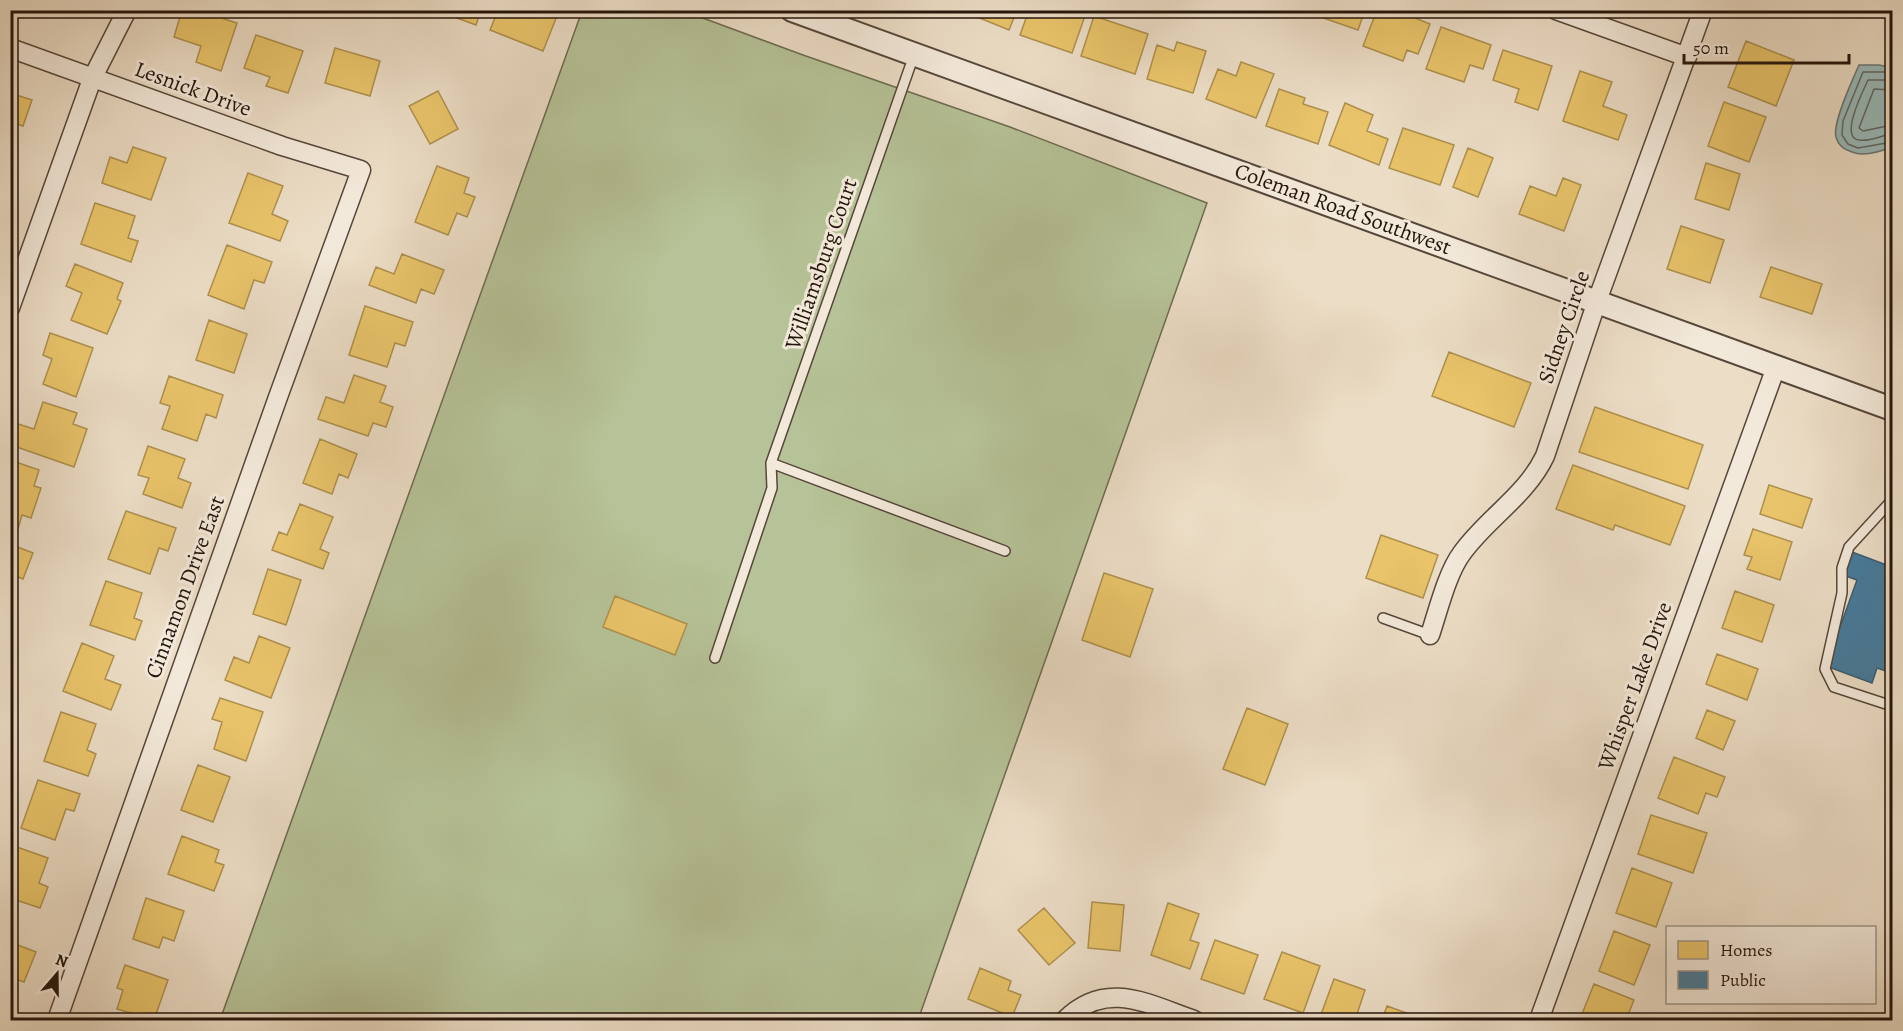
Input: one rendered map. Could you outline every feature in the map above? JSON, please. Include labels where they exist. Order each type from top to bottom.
[{"type":"street","points":[[10,308],[92,79],[127,10]]},
{"type":"street","name":"Coleman Road Southwest","points":[[792,10],[1893,409]]},
{"type":"street","points":[[1556,10],[1687,57]]},
{"type":"street","name":"Sidney Circle","points":[[1430,635],[1452,571],[1461,555],[1538,471],[1703,10]]},
{"type":"street","name":"Lesnick Drive","points":[[10,48],[282,146],[361,170]]},
{"type":"street","name":"Cinnamon Drive East","points":[[57,1020],[361,170]]},
{"type":"street","name":"Whisper Lake Drive","points":[[1539,1020],[1776,367]]},
{"type":"street","points":[[1065,1020],[1081,1006],[1122,996],[1194,1020]]},
{"type":"lane","name":"Williamsburg Court","points":[[715,658],[771,488],[771,463],[914,54]]},
{"type":"lane","points":[[771,463],[1005,551]]},
{"type":"lane","points":[[1893,500],[1849,547],[1842,568],[1842,593],[1825,669],[1833,687],[1893,706]]},
{"type":"lane","points":[[1383,618],[1430,635]]},
{"type":"green space","points":[[582,11],[684,11],[1010,127],[1207,203],[918,1020],[220,1020]]},
{"type":"water","points":[[1892,64],[1892,147],[1867,154],[1847,150],[1842,147],[1836,137],[1837,122],[1859,65],[1889,67]]},
{"type":"building: Homes","points":[[182,10],[227,10],[224,19],[237,23],[221,71],[196,62],[201,46],[174,37]]},
{"type":"building: Homes","points":[[435,10],[481,10],[476,25]]},
{"type":"building: Homes","points":[[498,10],[544,10],[557,16],[543,51],[490,30]]},
{"type":"building: Homes","points":[[960,10],[1017,10],[1009,30]]},
{"type":"building: Homes","points":[[1029,10],[1087,10],[1072,53],[1020,35]]},
{"type":"building: Homes","points":[[1306,10],[1365,10],[1358,30],[1306,12]]},
{"type":"building: Homes","points":[[1377,10],[1395,10],[1430,24],[1418,54],[1407,50],[1403,61],[1363,46]]},
{"type":"building: Homes","points":[[1094,16],[1148,34],[1135,74],[1081,56]]},
{"type":"building: Homes","points":[[1441,27],[1491,45],[1483,69],[1470,65],[1464,82],[1426,69]]},
{"type":"building: Homes","points":[[256,35],[303,51],[288,93],[266,86],[270,77],[244,68]]},
{"type":"building: Homes","points":[[1746,41],[1794,60],[1776,106],[1728,87]]},
{"type":"building: Homes","points":[[1177,42],[1206,51],[1193,93],[1147,79],[1157,45],[1174,51]]},
{"type":"building: Homes","points":[[335,48],[380,61],[370,96],[325,83]]},
{"type":"building: Homes","points":[[1503,50],[1552,66],[1538,110],[1515,102],[1519,89],[1493,80]]},
{"type":"building: Homes","points":[[1241,62],[1274,74],[1256,118],[1206,99],[1218,69],[1236,76]]},
{"type":"building: Homes","points":[[1580,71],[1612,82],[1603,106],[1627,115],[1618,140],[1563,121]]},
{"type":"building: Homes","points":[[1279,89],[1305,98],[1303,104],[1328,112],[1318,144],[1266,126]]},
{"type":"building: Homes","points":[[438,91],[458,129],[430,144],[409,106]]},
{"type":"building: Homes","points":[[10,93],[32,100],[23,126],[10,122]]},
{"type":"building: Homes","points":[[1724,102],[1766,117],[1749,162],[1708,146]]},
{"type":"building: Homes","points":[[1345,103],[1373,115],[1367,131],[1388,139],[1379,165],[1329,145]]},
{"type":"building: Homes","points":[[1403,128],[1454,145],[1440,185],[1389,168]]},
{"type":"building: Homes","points":[[133,147],[166,158],[151,200],[102,183],[110,157],[127,163]]},
{"type":"building: Homes","points":[[1468,148],[1493,158],[1478,197],[1453,187]]},
{"type":"building: Homes","points":[[1706,163],[1740,174],[1729,210],[1695,199]]},
{"type":"building: Homes","points":[[437,166],[469,178],[464,193],[475,197],[467,217],[457,213],[448,235],[415,222]]},
{"type":"building: Homes","points":[[248,173],[283,186],[272,214],[288,221],[280,241],[229,223]]},
{"type":"building: Homes","points":[[1563,178],[1581,185],[1564,231],[1519,214],[1530,186],[1556,196]]},
{"type":"building: Homes","points":[[95,203],[135,216],[128,238],[138,241],[131,262],[81,244]]},
{"type":"building: Homes","points":[[1681,226],[1724,240],[1710,283],[1667,269]]},
{"type":"building: Homes","points":[[227,245],[272,262],[264,283],[254,280],[244,309],[208,295]]},
{"type":"building: Homes","points":[[402,254],[444,270],[434,294],[421,289],[416,303],[369,285],[376,267],[394,274]]},
{"type":"building: Homes","points":[[75,264],[123,283],[117,299],[121,301],[107,334],[71,320],[82,293],[66,286]]},
{"type":"building: Homes","points":[[1771,267],[1822,284],[1812,314],[1760,297]]},
{"type":"building: Homes","points":[[365,306],[413,322],[405,346],[395,343],[387,367],[349,355]]},
{"type":"building: Homes","points":[[209,320],[247,334],[234,373],[196,360]]},
{"type":"building: Homes","points":[[50,333],[93,348],[76,397],[43,384],[52,359],[43,355]]},
{"type":"building: Homes","points":[[1449,352],[1531,383],[1514,427],[1432,396]]},
{"type":"building: Homes","points":[[354,375],[386,386],[380,402],[393,407],[386,427],[373,423],[368,436],[318,419],[326,397],[344,403]]},
{"type":"building: Homes","points":[[169,376],[223,395],[216,418],[206,414],[197,441],[162,429],[170,406],[160,403]]},
{"type":"building: Homes","points":[[43,402],[77,413],[73,424],[87,429],[74,467],[11,445],[18,424],[34,429]]},
{"type":"building: Homes","points":[[1595,407],[1703,445],[1688,489],[1579,452]]},
{"type":"building: Homes","points":[[320,439],[357,454],[348,478],[339,474],[332,494],[303,483]]},
{"type":"building: Homes","points":[[148,446],[185,459],[178,478],[191,483],[182,508],[143,494],[149,478],[138,475]]},
{"type":"building: Homes","points":[[10,460],[39,470],[34,486],[41,488],[31,518],[22,515],[18,529],[10,527]]},
{"type":"building: Homes","points":[[1573,465],[1685,506],[1670,545],[1615,525],[1613,530],[1556,509]]},
{"type":"building: Homes","points":[[1769,485],[1812,499],[1802,528],[1760,514]]},
{"type":"building: Homes","points":[[300,504],[333,517],[320,549],[329,553],[323,569],[272,550],[279,532],[287,535]]},
{"type":"building: Homes","points":[[126,511],[176,528],[168,551],[159,548],[150,574],[108,559]]},
{"type":"building: Homes","points":[[1753,529],[1792,542],[1780,580],[1747,569],[1752,557],[1744,555]]},
{"type":"building: Homes","points":[[1381,535],[1438,555],[1423,598],[1366,578]]},
{"type":"building: Homes","points":[[10,544],[33,553],[23,579],[16,576],[10,591]]},
{"type":"building: Homes","points":[[268,569],[301,580],[286,625],[253,614]]},
{"type":"building: Homes","points":[[1104,573],[1153,589],[1130,657],[1082,640]]},
{"type":"building: Homes","points":[[106,581],[142,593],[134,618],[142,621],[135,640],[90,625]]},
{"type":"building: Homes","points":[[1735,591],[1774,605],[1762,642],[1722,628]]},
{"type":"building: Homes","points":[[615,596],[687,624],[675,655],[603,627]]},
{"type":"building: Homes","points":[[259,636],[290,648],[271,698],[225,680],[234,657],[249,663]]},
{"type":"building: Homes","points":[[82,643],[114,656],[105,679],[121,685],[111,710],[63,691]]},
{"type":"building: Homes","points":[[1717,654],[1758,669],[1747,700],[1706,684]]},
{"type":"building: Homes","points":[[220,698],[263,712],[246,761],[214,749],[222,722],[212,719]]},
{"type":"building: Homes","points":[[1247,708],[1288,724],[1265,785],[1223,769]]},
{"type":"building: Homes","points":[[1707,710],[1735,721],[1723,750],[1696,738]]},
{"type":"building: Homes","points":[[61,712],[96,724],[87,750],[96,754],[88,776],[44,761]]},
{"type":"building: Homes","points":[[1674,757],[1725,777],[1717,797],[1706,793],[1698,814],[1658,798]]},
{"type":"building: Homes","points":[[198,765],[230,777],[213,822],[181,810]]},
{"type":"building: Homes","points":[[38,780],[80,794],[74,811],[66,809],[55,840],[21,828]]},
{"type":"building: Homes","points":[[1651,815],[1707,833],[1693,873],[1638,854]]},
{"type":"building: Homes","points":[[182,836],[219,850],[215,862],[224,865],[214,891],[168,874]]},
{"type":"building: Homes","points":[[14,846],[48,858],[39,883],[48,887],[40,908],[10,898],[10,856]]},
{"type":"building: Homes","points":[[1632,868],[1672,883],[1656,927],[1616,913]]},
{"type":"building: Homes","points":[[146,898],[184,911],[174,941],[163,937],[159,948],[133,939]]},
{"type":"building: Homes","points":[[1092,902],[1124,905],[1120,951],[1088,948]]},
{"type":"building: Homes","points":[[1168,903],[1199,914],[1190,940],[1199,943],[1190,969],[1151,955]]},
{"type":"building: Homes","points":[[1044,908],[1075,943],[1049,965],[1018,930]]},
{"type":"building: Homes","points":[[1614,931],[1650,945],[1634,985],[1599,971]]},
{"type":"building: Homes","points":[[1215,940],[1258,955],[1244,994],[1201,979]]},
{"type":"building: Homes","points":[[10,942],[36,952],[24,982],[10,977]]},
{"type":"building: Homes","points":[[1282,952],[1320,966],[1303,1013],[1264,999]]},
{"type":"building: Homes","points":[[125,965],[168,980],[154,1020],[117,1009],[123,990],[117,988]]},
{"type":"building: Homes","points":[[980,968],[1011,981],[1008,990],[1021,995],[1012,1017],[968,999]]},
{"type":"building: Homes","points":[[1334,979],[1365,990],[1356,1017],[1365,1020],[1319,1020]]},
{"type":"building: Homes","points":[[1594,984],[1634,1000],[1626,1020],[1598,1020],[1582,1014]]},
{"type":"building: Homes","points":[[1387,1006],[1420,1018],[1419,1020],[1382,1020]]},
{"type":"building: Public","points":[[1852,552],[1892,567],[1892,673],[1877,668],[1872,683],[1826,666],[1857,580],[1843,575]]}]
